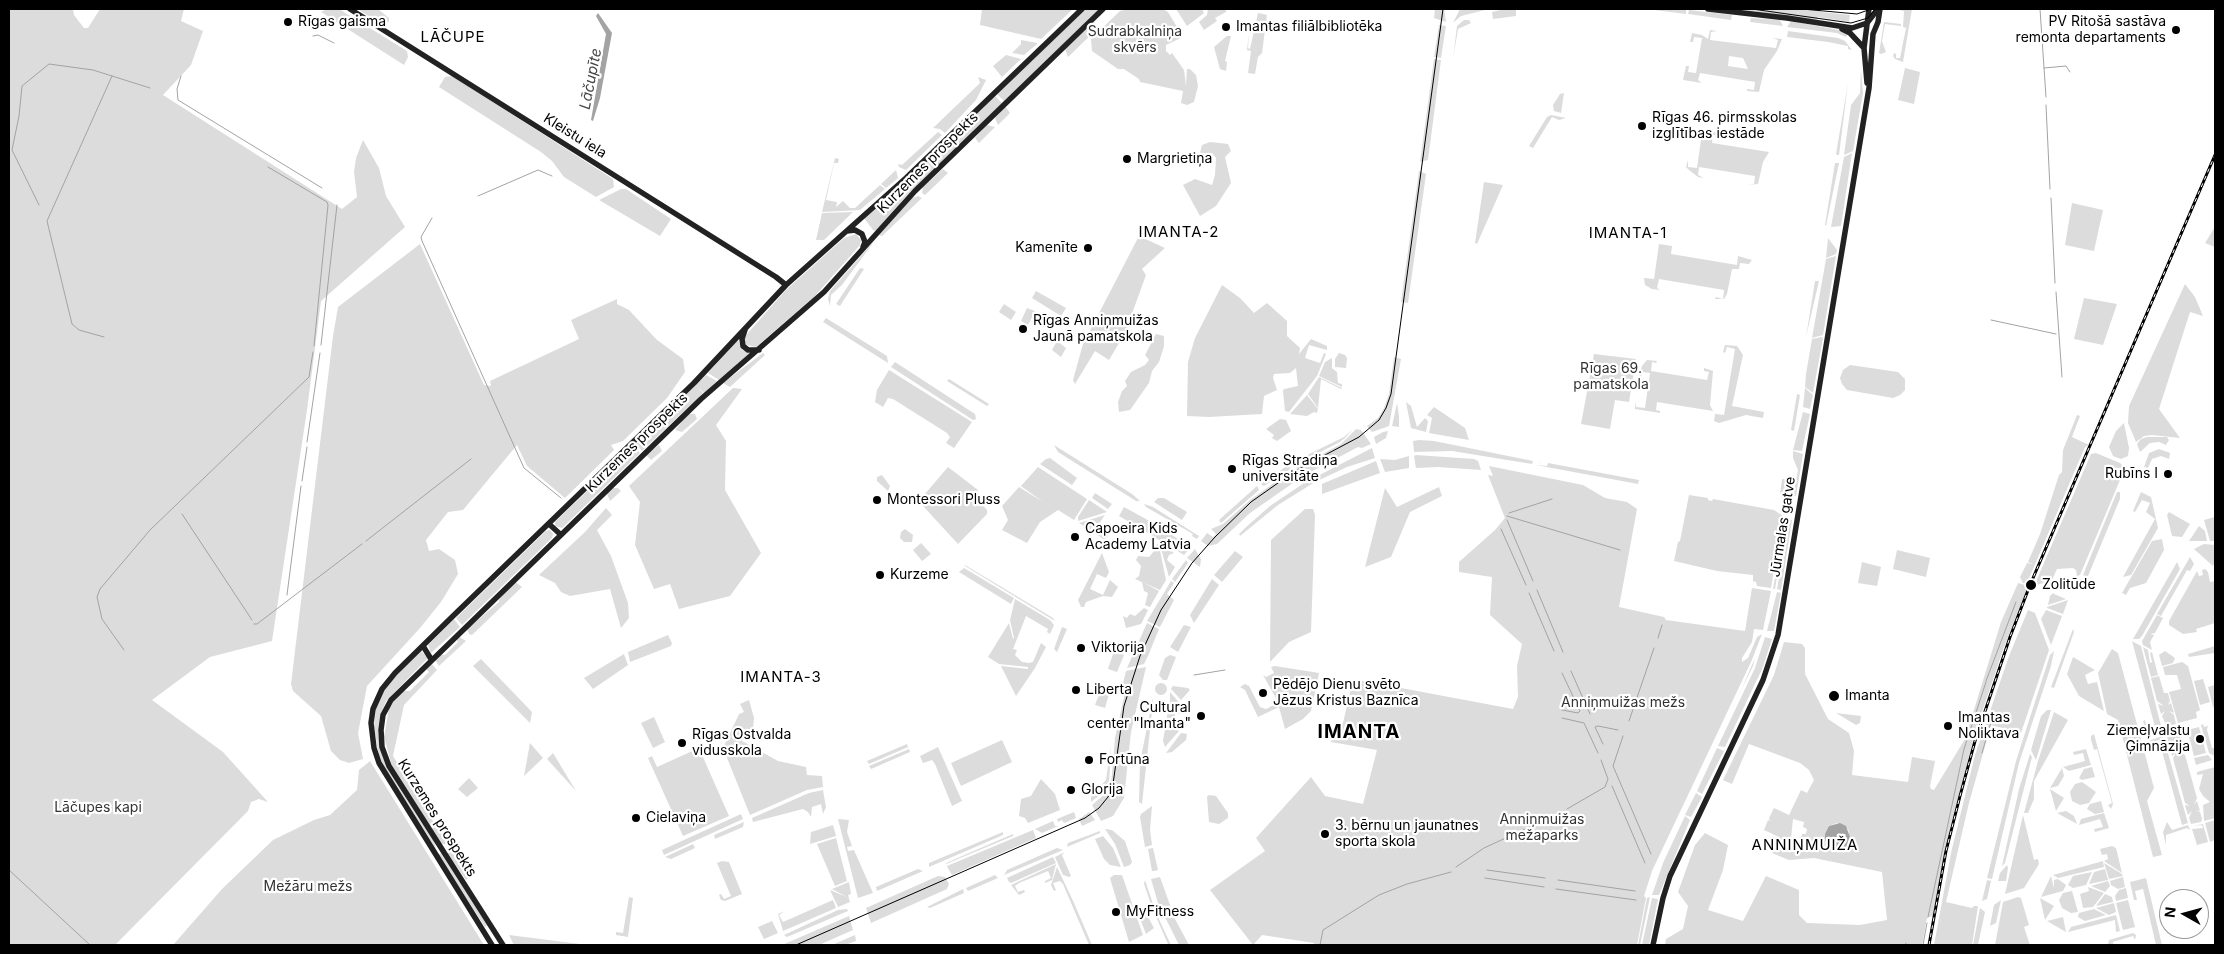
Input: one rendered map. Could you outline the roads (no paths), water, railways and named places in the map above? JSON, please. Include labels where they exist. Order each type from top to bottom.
[{"type":"main road","name":"Kleistu iela","points":[[350,9],[786,285]]},
{"type":"main road","name":"Kurzemes prospekts","points":[[492,945],[381,768],[374,748],[371,730],[373,709],[382,690],[423,646],[694,383],[786,285],[906,178],[1082,9]]},
{"type":"main road","name":"Kurzemes prospekts","points":[[503,945],[389,766],[381,736],[383,715],[391,700],[431,659],[716,385],[759,350],[824,292],[915,191],[1103,9]]},
{"type":"main road","points":[[1708,9],[1788,18],[1840,28],[1857,28],[1867,23],[1879,9]]},
{"type":"main road","name":"Jūrmalas gatve","points":[[1868,92],[1864,48],[1869,9]]},
{"type":"main road","name":"Jūrmalas gatve","points":[[1654,945],[1663,898],[1670,876],[1763,680],[1778,635],[1871,76],[1871,49],[1879,9]]},
{"type":"main road","points":[[1840,28],[1850,33],[1864,48]]},
{"type":"main road","points":[[845,232],[855,230],[862,234],[865,242],[862,249]]},
{"type":"main road","points":[[746,328],[742,335],[743,346],[748,350],[759,350]]},
{"type":"main road","points":[[549,524],[560,534]]},
{"type":"main road","points":[[423,646],[431,659]]},
{"type":"main road","points":[[434,853],[442,849]]},
{"type":"waterway","points":[[2040,9],[2046,97]]},
{"type":"waterway","points":[[313,36],[318,35],[334,43]]},
{"type":"waterway","points":[[39,205],[12,150],[19,116],[22,86],[49,64],[93,70],[150,88]]},
{"type":"waterway","points":[[2044,68],[2066,66],[2070,72]]},
{"type":"waterway","points":[[104,337],[79,330],[72,324],[47,221],[112,76]]},
{"type":"waterway","points":[[181,76],[177,89],[178,100],[322,188]]},
{"type":"waterway","points":[[2046,105],[2050,189]]},
{"type":"waterway","points":[[268,167],[327,202],[328,205],[314,346]]},
{"type":"waterway","points":[[478,196],[538,170],[552,176]]},
{"type":"waterway","points":[[2051,198],[2055,283]]},
{"type":"waterway","points":[[321,345],[337,205]]},
{"type":"waterway","points":[[432,218],[421,237],[422,241],[524,468],[561,498]]},
{"type":"waterway","points":[[2056,292],[2062,377]]},
{"type":"waterway","points":[[1991,320],[2056,334]]},
{"type":"waterway","points":[[124,650],[102,619],[97,597],[100,589],[150,530],[309,377],[313,352]]},
{"type":"waterway","points":[[307,442],[320,353]]},
{"type":"waterway","points":[[302,481],[307,447]]},
{"type":"waterway","points":[[366,541],[471,459]]},
{"type":"waterway","points":[[287,595],[301,486]]},
{"type":"waterway","points":[[1509,513],[1552,499]]},
{"type":"waterway","points":[[182,514],[252,620]]},
{"type":"waterway","points":[[1507,516],[1620,550]]},
{"type":"waterway","points":[[1507,520],[1533,581]]},
{"type":"waterway","points":[[1501,529],[1526,585]]},
{"type":"waterway","points":[[254,624],[257,624],[362,544]]},
{"type":"waterway","points":[[1537,590],[1563,652]]},
{"type":"waterway","points":[[1529,593],[1554,651]]},
{"type":"waterway","points":[[1986,681],[2016,602]]},
{"type":"waterway","points":[[1658,638],[1662,625]]},
{"type":"waterway","points":[[1629,721],[1654,648]]},
{"type":"waterway","points":[[1194,675],[1225,670]]},
{"type":"waterway","points":[[1571,671],[1590,714]]},
{"type":"waterway","points":[[1562,673],[1580,711],[1578,713],[1562,710]]},
{"type":"waterway","points":[[1928,917],[1964,749],[1986,682]]},
{"type":"waterway","points":[[1562,718],[1584,723],[1598,753]]},
{"type":"waterway","points":[[1982,753],[1991,722]]},
{"type":"waterway","points":[[1603,744],[1595,727],[1618,730]]},
{"type":"waterway","points":[[1623,736],[1613,766],[1651,854]]},
{"type":"waterway","points":[[1567,809],[1605,787],[1608,779],[1601,760]]},
{"type":"waterway","points":[[1612,786],[1645,863]]},
{"type":"waterway","points":[[1456,867],[1484,848],[1562,812]]},
{"type":"waterway","points":[[9,870],[90,945]]},
{"type":"waterway","points":[[1487,870],[1545,878]]},
{"type":"waterway","points":[[1320,945],[1323,930],[1379,895],[1407,884],[1451,872]]},
{"type":"waterway","points":[[1485,878],[1544,887]]},
{"type":"waterway","points":[[1558,880],[1635,891]]},
{"type":"waterway","points":[[1556,889],[1636,900]]},
{"type":"waterway","points":[[1923,945],[1927,923]]},
{"type":"tram line","points":[[796,945],[1085,818],[1099,808],[1108,797],[1113,784],[1124,706],[1140,656],[1161,610],[1192,563],[1215,537],[1251,502],[1295,471],[1359,437],[1379,420],[1391,394],[1443,9]]},
{"type":"tram line","points":[[1752,9],[1851,23],[1868,18],[1875,9]]},
{"type":"tram line","points":[[1802,9],[1857,14],[1871,9]]},
{"type":"railway","points":[[1929,945],[1946,851],[1960,796],[1975,741],[2010,637],[2030,585],[2215,155]]},
{"type":"place","name":"Rīgas gaisma","points":[[288,22]]},
{"type":"place","name":"Imantas filiālbibliotēka","points":[[1226,27]]},
{"type":"place","name":"PV Ritošā sastāva remonta departaments","points":[[2176,30]]},
{"type":"place","name":"Rīgas 46. pirmsskolas izglītības iestāde","points":[[1642,126]]},
{"type":"place","name":"Margrietiņa","points":[[1127,159]]},
{"type":"place","name":"Kamenīte","points":[[1088,248]]},
{"type":"place","name":"Rīgas Anniņmuižas Jaunā pamatskola","points":[[1023,329]]},
{"type":"place","name":"Rīgas Stradiņa universitāte","points":[[1232,469]]},
{"type":"place","name":"Rubīns I","points":[[2168,474]]},
{"type":"place","name":"Montessori Pluss","points":[[877,500]]},
{"type":"place","name":"Capoeira Kids Academy Latvia","points":[[1075,537]]},
{"type":"place","name":"Kurzeme","points":[[880,575]]},
{"type":"place","name":"Zolitūde","points":[[2031,585]]},
{"type":"place","name":"Viktorija","points":[[1081,648]]},
{"type":"place","name":"Liberta","points":[[1076,690]]},
{"type":"place","name":"Pēdējo Dienu svēto Jēzus Kristus Baznīca","points":[[1263,693]]},
{"type":"place","name":"Imanta","points":[[1834,696]]},
{"type":"place","name":"Cultural center \"Imanta\"","points":[[1201,716]]},
{"type":"place","name":"Imantas Noliktava","points":[[1948,726]]},
{"type":"place","name":"Ziemeļvalstu Ģimnāzija","points":[[2200,739]]},
{"type":"place","name":"Rīgas Ostvalda vidusskola","points":[[682,743]]},
{"type":"place","name":"Fortūna","points":[[1089,760]]},
{"type":"place","name":"Glorija","points":[[1071,790]]},
{"type":"place","name":"Cielaviņa","points":[[636,818]]},
{"type":"place","name":"3. bērnu un jaunatnes sporta skola","points":[[1325,834]]},
{"type":"place","name":"MyFitness","points":[[1116,912]]},
{"type":"district","name":"LĀČUPE","points":[[453,37]]},
{"type":"district","name":"IMANTA-2","points":[[1179,232]]},
{"type":"district","name":"IMANTA-1","points":[[1628,233]]},
{"type":"district","name":"IMANTA-3","points":[[781,677]]},
{"type":"district","name":"IMANTA","points":[[1359,732]]},
{"type":"district","name":"ANNIŅMUIŽA","points":[[1805,845]]},
{"type":"park label","name":"Sudrabkalniņa skvērs","points":[[1135,40]]},
{"type":"park label","name":"Rīgas 69. pamatskola","points":[[1611,378]]},
{"type":"park label","name":"Anniņmuižas mežs","points":[[1623,703]]},
{"type":"park label","name":"Lāčupes kapi","points":[[98,808]]},
{"type":"park label","name":"Anniņmuižas mežaparks","points":[[1542,828]]},
{"type":"park label","name":"Mežāru mežs","points":[[308,887]]},
{"type":"water label","name":"Lāčupīte","points":[[591,79]]}]
